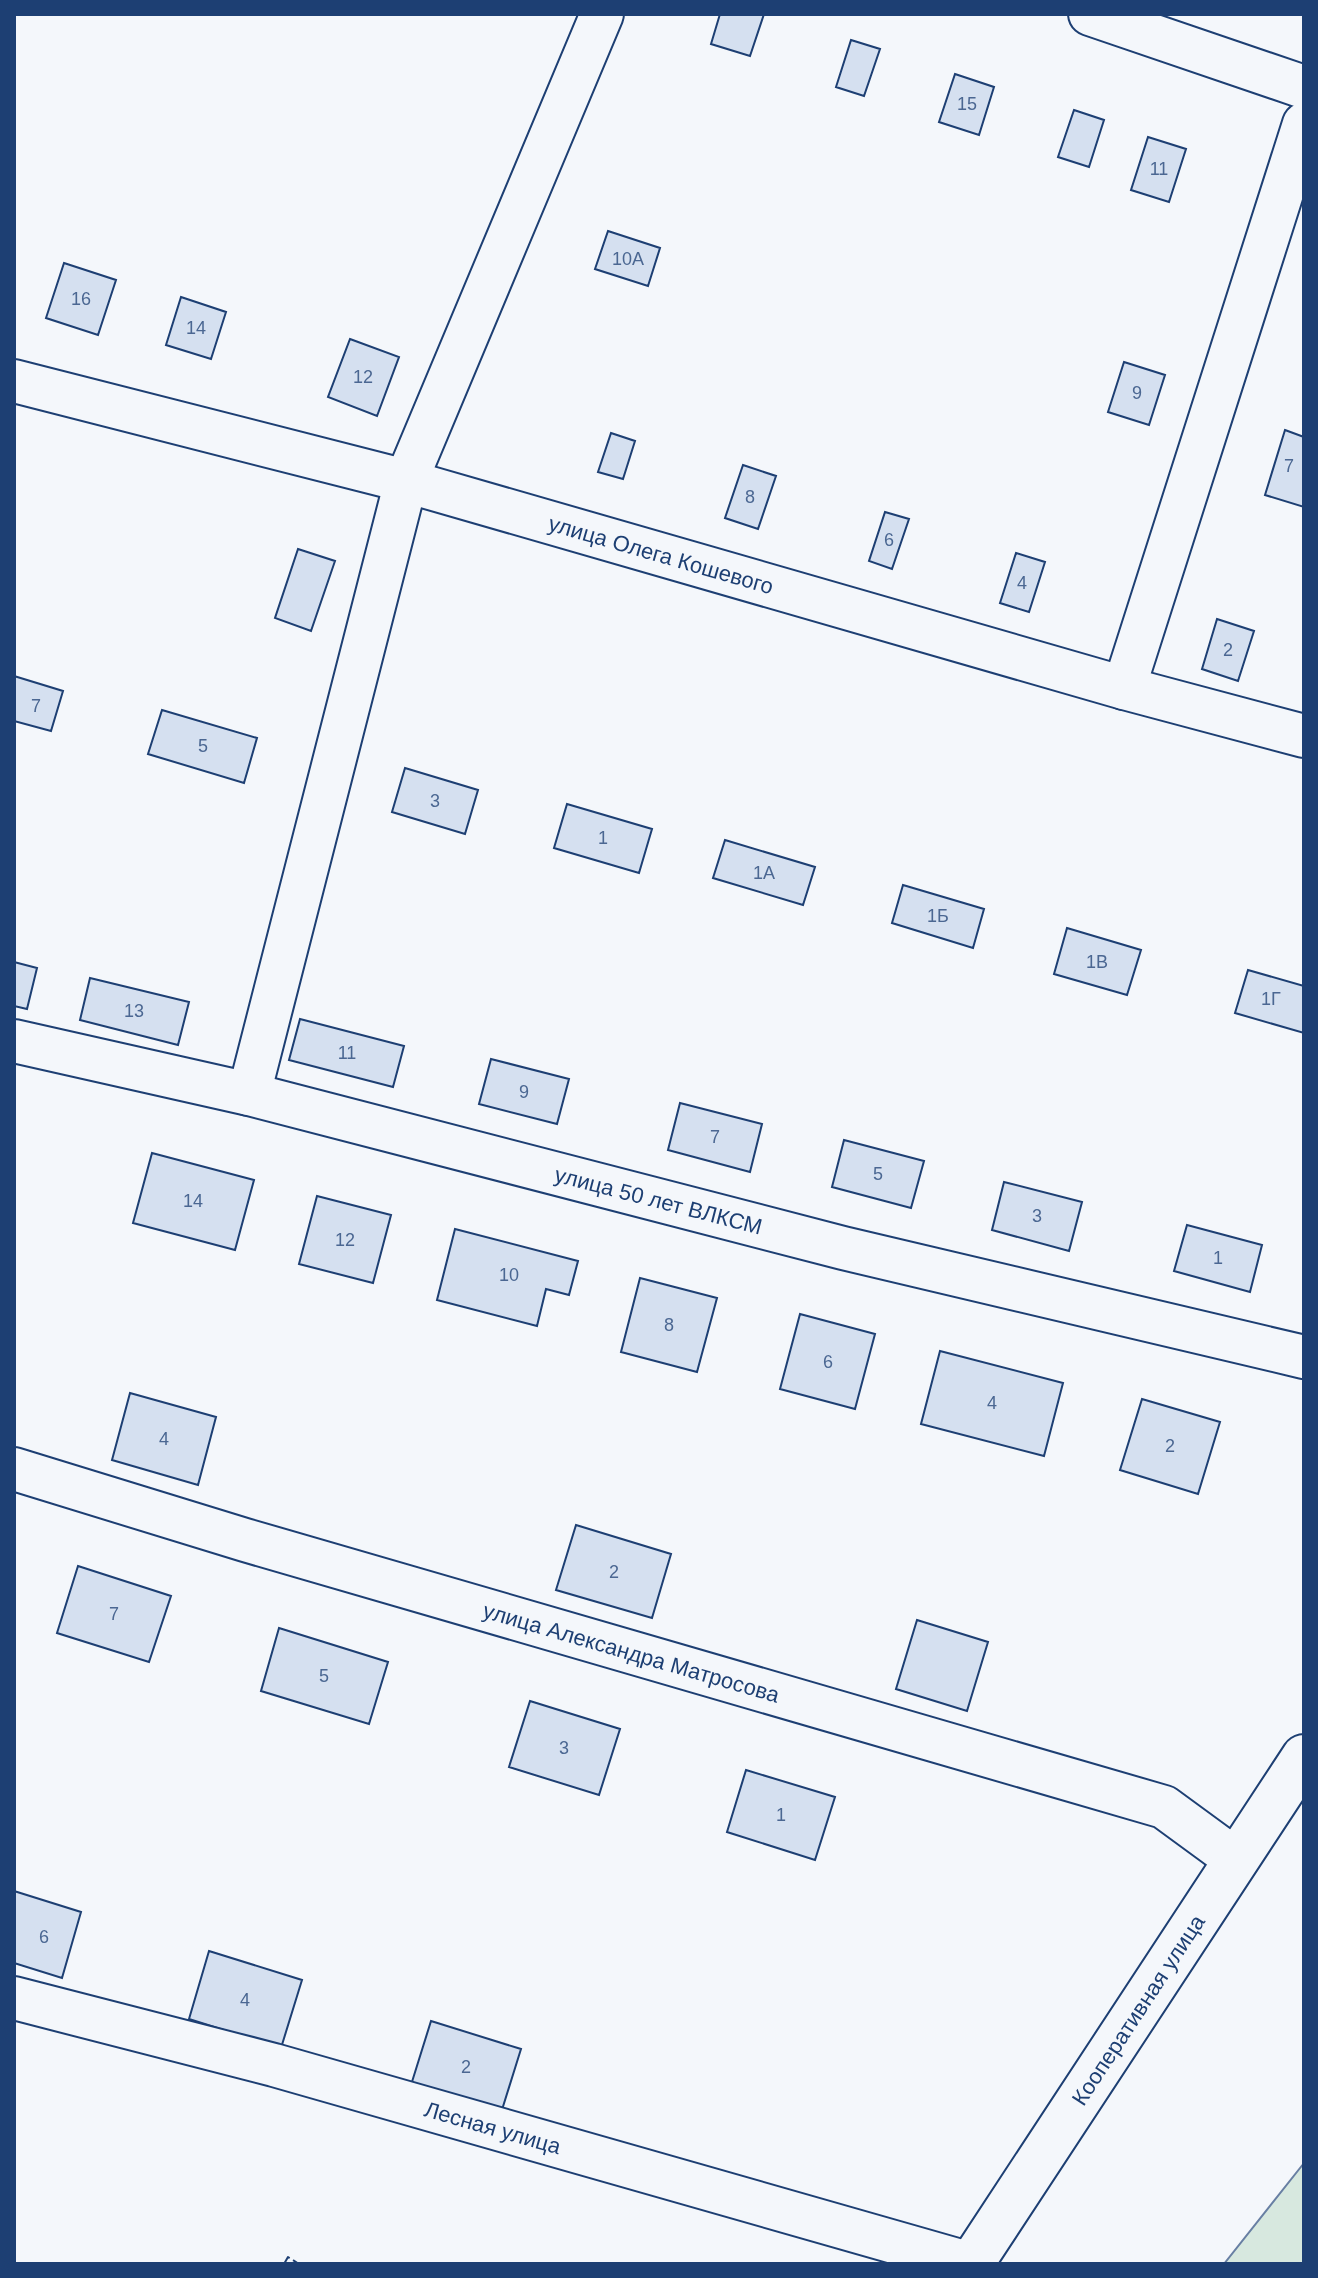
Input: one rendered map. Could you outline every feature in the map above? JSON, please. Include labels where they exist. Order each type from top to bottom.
[{"type":"main road","name":"Кооперативная улица","points":[[971,2264],[1304,1757]]},
{"type":"street","points":[[249,1094],[406,481],[602,14]]},
{"type":"street","points":[[1108,17],[1304,87]]},
{"type":"street","points":[[1124,688],[1304,124]]},
{"type":"street","name":"улица Олега Кошевого","points":[[14,381],[406,481],[1124,688],[1304,736]]},
{"type":"street","name":"улица 50 лет ВЛКСМ","points":[[14,1041],[249,1094],[843,1248],[1304,1357]]},
{"type":"street","name":"улица Александра Матросова","points":[[14,1469],[275,1549],[1164,1807],[1235,1859]]},
{"type":"street","name":"Лесная улица","points":[[14,1998],[289,2069],[971,2264]]},
{"type":"shaded area","points":[[1304,2163],[1304,2264],[1224,2264]]},
{"type":"building","points":[[720,14],[764,14],[750,56],[711,44]]},
{"type":"building","points":[[851,40],[880,49],[864,96],[836,87]]},
{"type":"building","points":[[955,74],[994,87],[979,135],[939,122]]},
{"type":"building","points":[[1074,110],[1104,120],[1089,167],[1058,157]]},
{"type":"building","points":[[1148,137],[1186,149],[1169,202],[1131,190]]},
{"type":"building","points":[[608,231],[660,248],[648,286],[595,269]]},
{"type":"building","points":[[64,263],[116,280],[98,335],[46,318]]},
{"type":"building","points":[[181,297],[226,312],[211,359],[166,345]]},
{"type":"building","points":[[350,339],[399,357],[377,416],[328,397]]},
{"type":"building","points":[[1124,362],[1165,375],[1149,425],[1108,412]]},
{"type":"building","points":[[1285,430],[1304,437],[1304,507],[1265,495]]},
{"type":"building","points":[[611,433],[635,441],[623,479],[598,472]]},
{"type":"building","points":[[743,465],[776,476],[758,529],[725,518]]},
{"type":"building","points":[[885,512],[909,519],[892,569],[869,561]]},
{"type":"building","points":[[298,549],[335,561],[311,631],[275,618]]},
{"type":"building","points":[[1016,553],[1045,562],[1029,612],[1000,603]]},
{"type":"building","points":[[1217,619],[1254,631],[1238,681],[1202,669]]},
{"type":"building","points":[[14,676],[63,691],[51,731],[14,721]]},
{"type":"building","points":[[162,710],[257,738],[244,783],[148,754]]},
{"type":"building","points":[[405,768],[478,790],[465,834],[392,812]]},
{"type":"building","points":[[567,804],[652,829],[639,873],[554,848]]},
{"type":"building","points":[[725,840],[815,867],[803,905],[713,878]]},
{"type":"building","points":[[903,885],[984,909],[973,948],[892,923]]},
{"type":"building","points":[[1067,928],[1141,950],[1127,995],[1054,974]]},
{"type":"building","points":[[14,962],[37,968],[27,1009],[14,1006]]},
{"type":"building","points":[[1248,970],[1304,986],[1304,1033],[1235,1013]]},
{"type":"building","points":[[90,978],[189,1002],[178,1045],[80,1020]]},
{"type":"building","points":[[300,1019],[404,1046],[393,1087],[289,1060]]},
{"type":"building","points":[[491,1059],[569,1079],[557,1124],[479,1104]]},
{"type":"building","points":[[680,1103],[762,1124],[750,1172],[668,1150]]},
{"type":"building","points":[[844,1140],[924,1161],[911,1208],[832,1187]]},
{"type":"building","points":[[152,1153],[254,1180],[235,1250],[133,1223]]},
{"type":"building","points":[[1004,1182],[1082,1202],[1069,1251],[992,1230]]},
{"type":"building","points":[[317,1196],[391,1215],[373,1283],[299,1264]]},
{"type":"building","points":[[1187,1225],[1262,1245],[1250,1292],[1174,1271]]},
{"type":"building","points":[[455,1229],[578,1261],[569,1295],[546,1289],[537,1326],[437,1300]]},
{"type":"building","points":[[640,1278],[717,1298],[697,1372],[621,1352]]},
{"type":"building","points":[[800,1314],[875,1334],[855,1409],[780,1389]]},
{"type":"building","points":[[940,1351],[1063,1383],[1044,1456],[921,1424]]},
{"type":"building","points":[[130,1393],[216,1417],[198,1485],[112,1460]]},
{"type":"building","points":[[1142,1399],[1220,1422],[1198,1494],[1120,1470]]},
{"type":"building","points":[[576,1525],[671,1554],[652,1618],[556,1590]]},
{"type":"building","points":[[78,1566],[171,1596],[149,1662],[57,1633]]},
{"type":"building","points":[[917,1620],[988,1642],[967,1711],[896,1689]]},
{"type":"building","points":[[279,1628],[388,1662],[369,1724],[261,1691]]},
{"type":"building","points":[[530,1701],[620,1729],[599,1795],[509,1767]]},
{"type":"building","points":[[746,1770],[835,1797],[815,1860],[727,1832]]},
{"type":"building","points":[[14,1891],[81,1912],[62,1978],[14,1963]]},
{"type":"building","points":[[209,1951],[302,1980],[281,2048],[189,2019]]},
{"type":"building","points":[[431,2021],[521,2049],[501,2113],[411,2085]]},
{"type":"fence","points":[[284,2264],[288,2257],[299,2264]]}]
